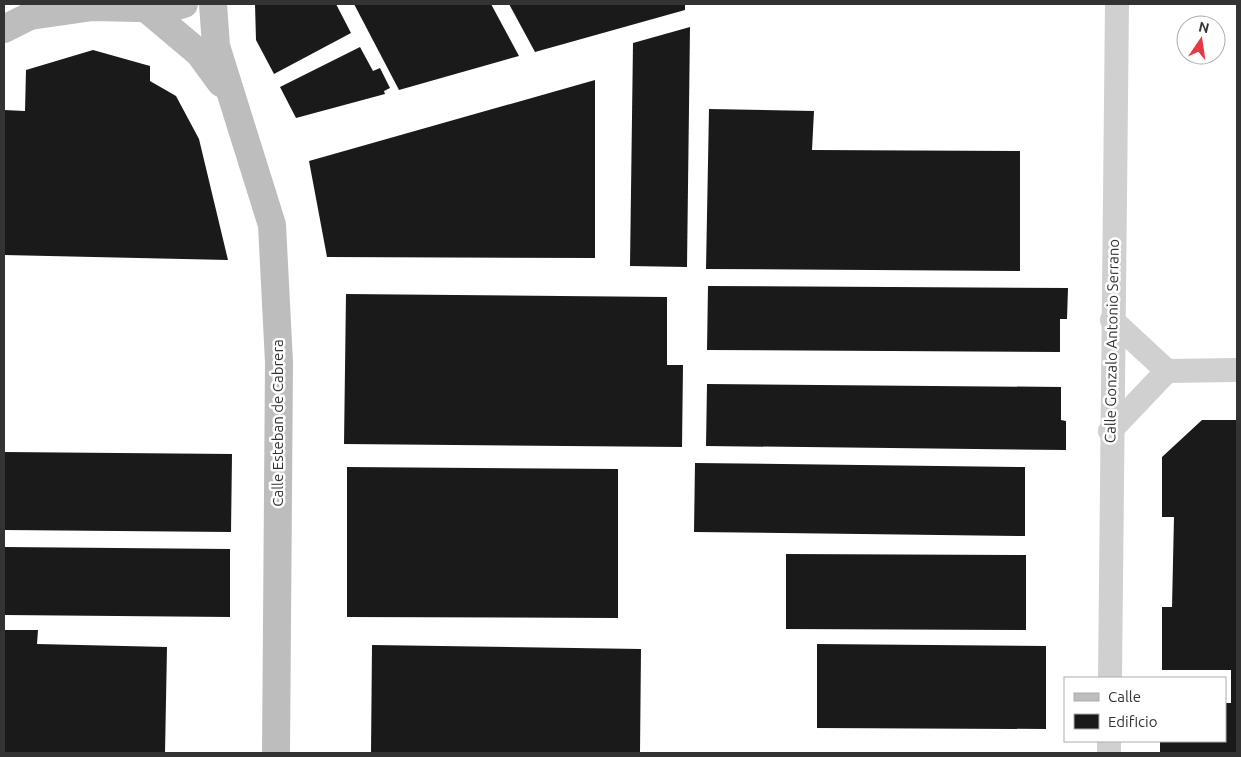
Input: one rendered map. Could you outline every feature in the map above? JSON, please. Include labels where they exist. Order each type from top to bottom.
[{"type":"street","points":[[4,29],[36,10],[138,7],[165,10],[184,4]]},
{"type":"street","name":"Calle Esteban de Cabrera","points":[[213,4],[216,46],[272,225],[279,362],[276,753]]},
{"type":"street","name":"Calle Gonzalo Antonio Serrano","points":[[1110,677],[1110,431],[1117,4]]},
{"type":"street","points":[[138,7],[199,53],[233,98]]},
{"type":"street","points":[[1112,320],[1168,371],[1237,370]]},
{"type":"street","points":[[1110,431],[1168,371]]},
{"type":"building","points":[[255,4],[336,4],[351,33],[274,74],[256,40]]},
{"type":"building","points":[[354,4],[491,4],[519,56],[399,90]]},
{"type":"building","points":[[509,4],[685,4],[685,10],[535,52]]},
{"type":"building","points":[[690,27],[687,267],[630,266],[633,43]]},
{"type":"building","points":[[360,47],[373,71],[380,68],[390,88],[384,91],[385,94],[296,118],[280,87]]},
{"type":"building","points":[[93,50],[150,66],[150,81],[176,96],[199,139],[228,260],[4,255],[4,110],[25,111],[26,70]]},
{"type":"building","points":[[595,80],[595,258],[327,257],[309,161]]},
{"type":"building","points":[[709,109],[814,111],[812,150],[1020,151],[1020,271],[706,269]]},
{"type":"building","points":[[708,286],[1068,288],[1067,319],[1060,319],[1060,352],[707,350]]},
{"type":"building","points":[[346,294],[667,297],[667,365],[683,365],[682,447],[344,444]]},
{"type":"building","points":[[707,384],[1061,387],[1061,420],[1066,421],[1066,450],[706,446]]},
{"type":"building","points":[[1202,420],[1237,420],[1237,753],[1160,753],[1160,742],[1226,742],[1226,703],[1231,703],[1231,670],[1162,670],[1162,607],[1172,607],[1174,517],[1162,517],[1162,457]]},
{"type":"building","points":[[4,452],[232,454],[231,532],[4,530]]},
{"type":"building","points":[[695,463],[1025,467],[1025,536],[694,532]]},
{"type":"building","points":[[347,467],[618,469],[618,618],[347,617]]},
{"type":"building","points":[[4,547],[230,549],[230,617],[4,615]]},
{"type":"building","points":[[786,554],[1026,555],[1026,630],[786,629]]},
{"type":"building","points":[[4,630],[38,630],[37,644],[167,647],[165,753],[4,753]]},
{"type":"building","points":[[817,644],[1046,646],[1046,729],[817,728]]},
{"type":"building","points":[[372,645],[641,649],[640,753],[371,753]]}]
